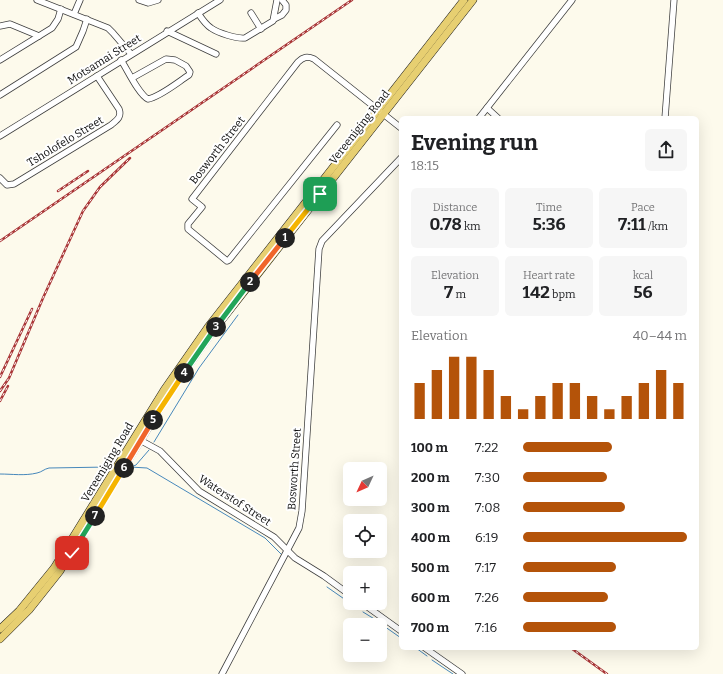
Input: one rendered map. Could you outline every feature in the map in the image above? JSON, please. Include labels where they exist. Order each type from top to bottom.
[{"type":"main road","name":"Vereeniging Road","points":[[0,639],[29,610],[60,571],[169,394],[215,329],[464,0]]},
{"type":"main road","name":"Vereeniging Road","points":[[0,629],[19,611],[54,568],[168,383],[208,327],[380,112],[473,0]]},
{"type":"street","points":[[37,0],[111,30],[131,54]]},
{"type":"street","points":[[74,14],[80,0]]},
{"type":"street","points":[[139,0],[148,3],[158,0]]},
{"type":"street","name":"Motsamai Street","points":[[0,136],[167,31],[220,0]]},
{"type":"street","points":[[274,19],[277,0]]},
{"type":"street","points":[[198,13],[211,29],[242,39],[248,37],[282,15],[286,10],[286,5],[282,0]]},
{"type":"street","points":[[481,116],[572,0]]},
{"type":"street","points":[[665,116],[674,0]]},
{"type":"street","points":[[0,60],[47,32],[55,25],[61,9]]},
{"type":"street","points":[[251,13],[261,29]]},
{"type":"street","points":[[0,95],[76,47],[82,35],[86,19]]},
{"type":"street","points":[[0,26],[10,24],[39,36]]},
{"type":"street","points":[[167,31],[216,54]]},
{"type":"street","name":"Bosworth Street","points":[[337,125],[229,260],[227,260],[188,229],[188,224],[202,207],[192,199],[302,59],[307,57],[314,59],[399,126]]},
{"type":"street","points":[[121,60],[132,78],[144,97],[150,99],[189,75],[190,72],[186,66],[174,60],[166,59],[132,78]]},
{"type":"street","name":"Tsholofelo Street","points":[[0,178],[7,185],[14,184],[104,129],[119,118],[119,109],[97,76]]},
{"type":"street","points":[[487,108],[496,116]]},
{"type":"street","name":"Bosworth Street","points":[[222,674],[299,528],[302,511],[318,249],[322,241],[399,160]]},
{"type":"street","name":"Waterstof Street","points":[[134,437],[160,451],[199,491],[269,534],[295,558],[343,590]]},
{"type":"street","points":[[372,610],[399,630]]},
{"type":"street","points":[[428,650],[462,674]]},
{"type":"waterway","points":[[154,442],[199,368],[238,315]]},
{"type":"waterway","points":[[131,467],[136,465],[149,450]]},
{"type":"waterway","points":[[0,474],[32,474],[39,473],[49,468],[109,467]]},
{"type":"waterway","points":[[130,467],[147,468],[265,538],[281,554]]},
{"type":"waterway","points":[[327,587],[343,598]]},
{"type":"waterway","points":[[363,612],[373,618]]},
{"type":"waterway","points":[[387,628],[399,637]]},
{"type":"waterway","points":[[419,650],[427,656]]},
{"type":"waterway","points":[[432,660],[453,674]]},
{"type":"railway","points":[[0,241],[352,0]]},
{"type":"railway","points":[[0,391],[9,378],[43,298],[83,211],[100,187],[130,158]]},
{"type":"railway","points":[[58,191],[88,171]]},
{"type":"railway","points":[[0,377],[32,309]]},
{"type":"railway","points":[[0,401],[8,386]]},
{"type":"railway","points":[[574,650],[607,674]]},
{"type":"route","points":[[72,553],[169,394],[210,335],[320,194]]}]
